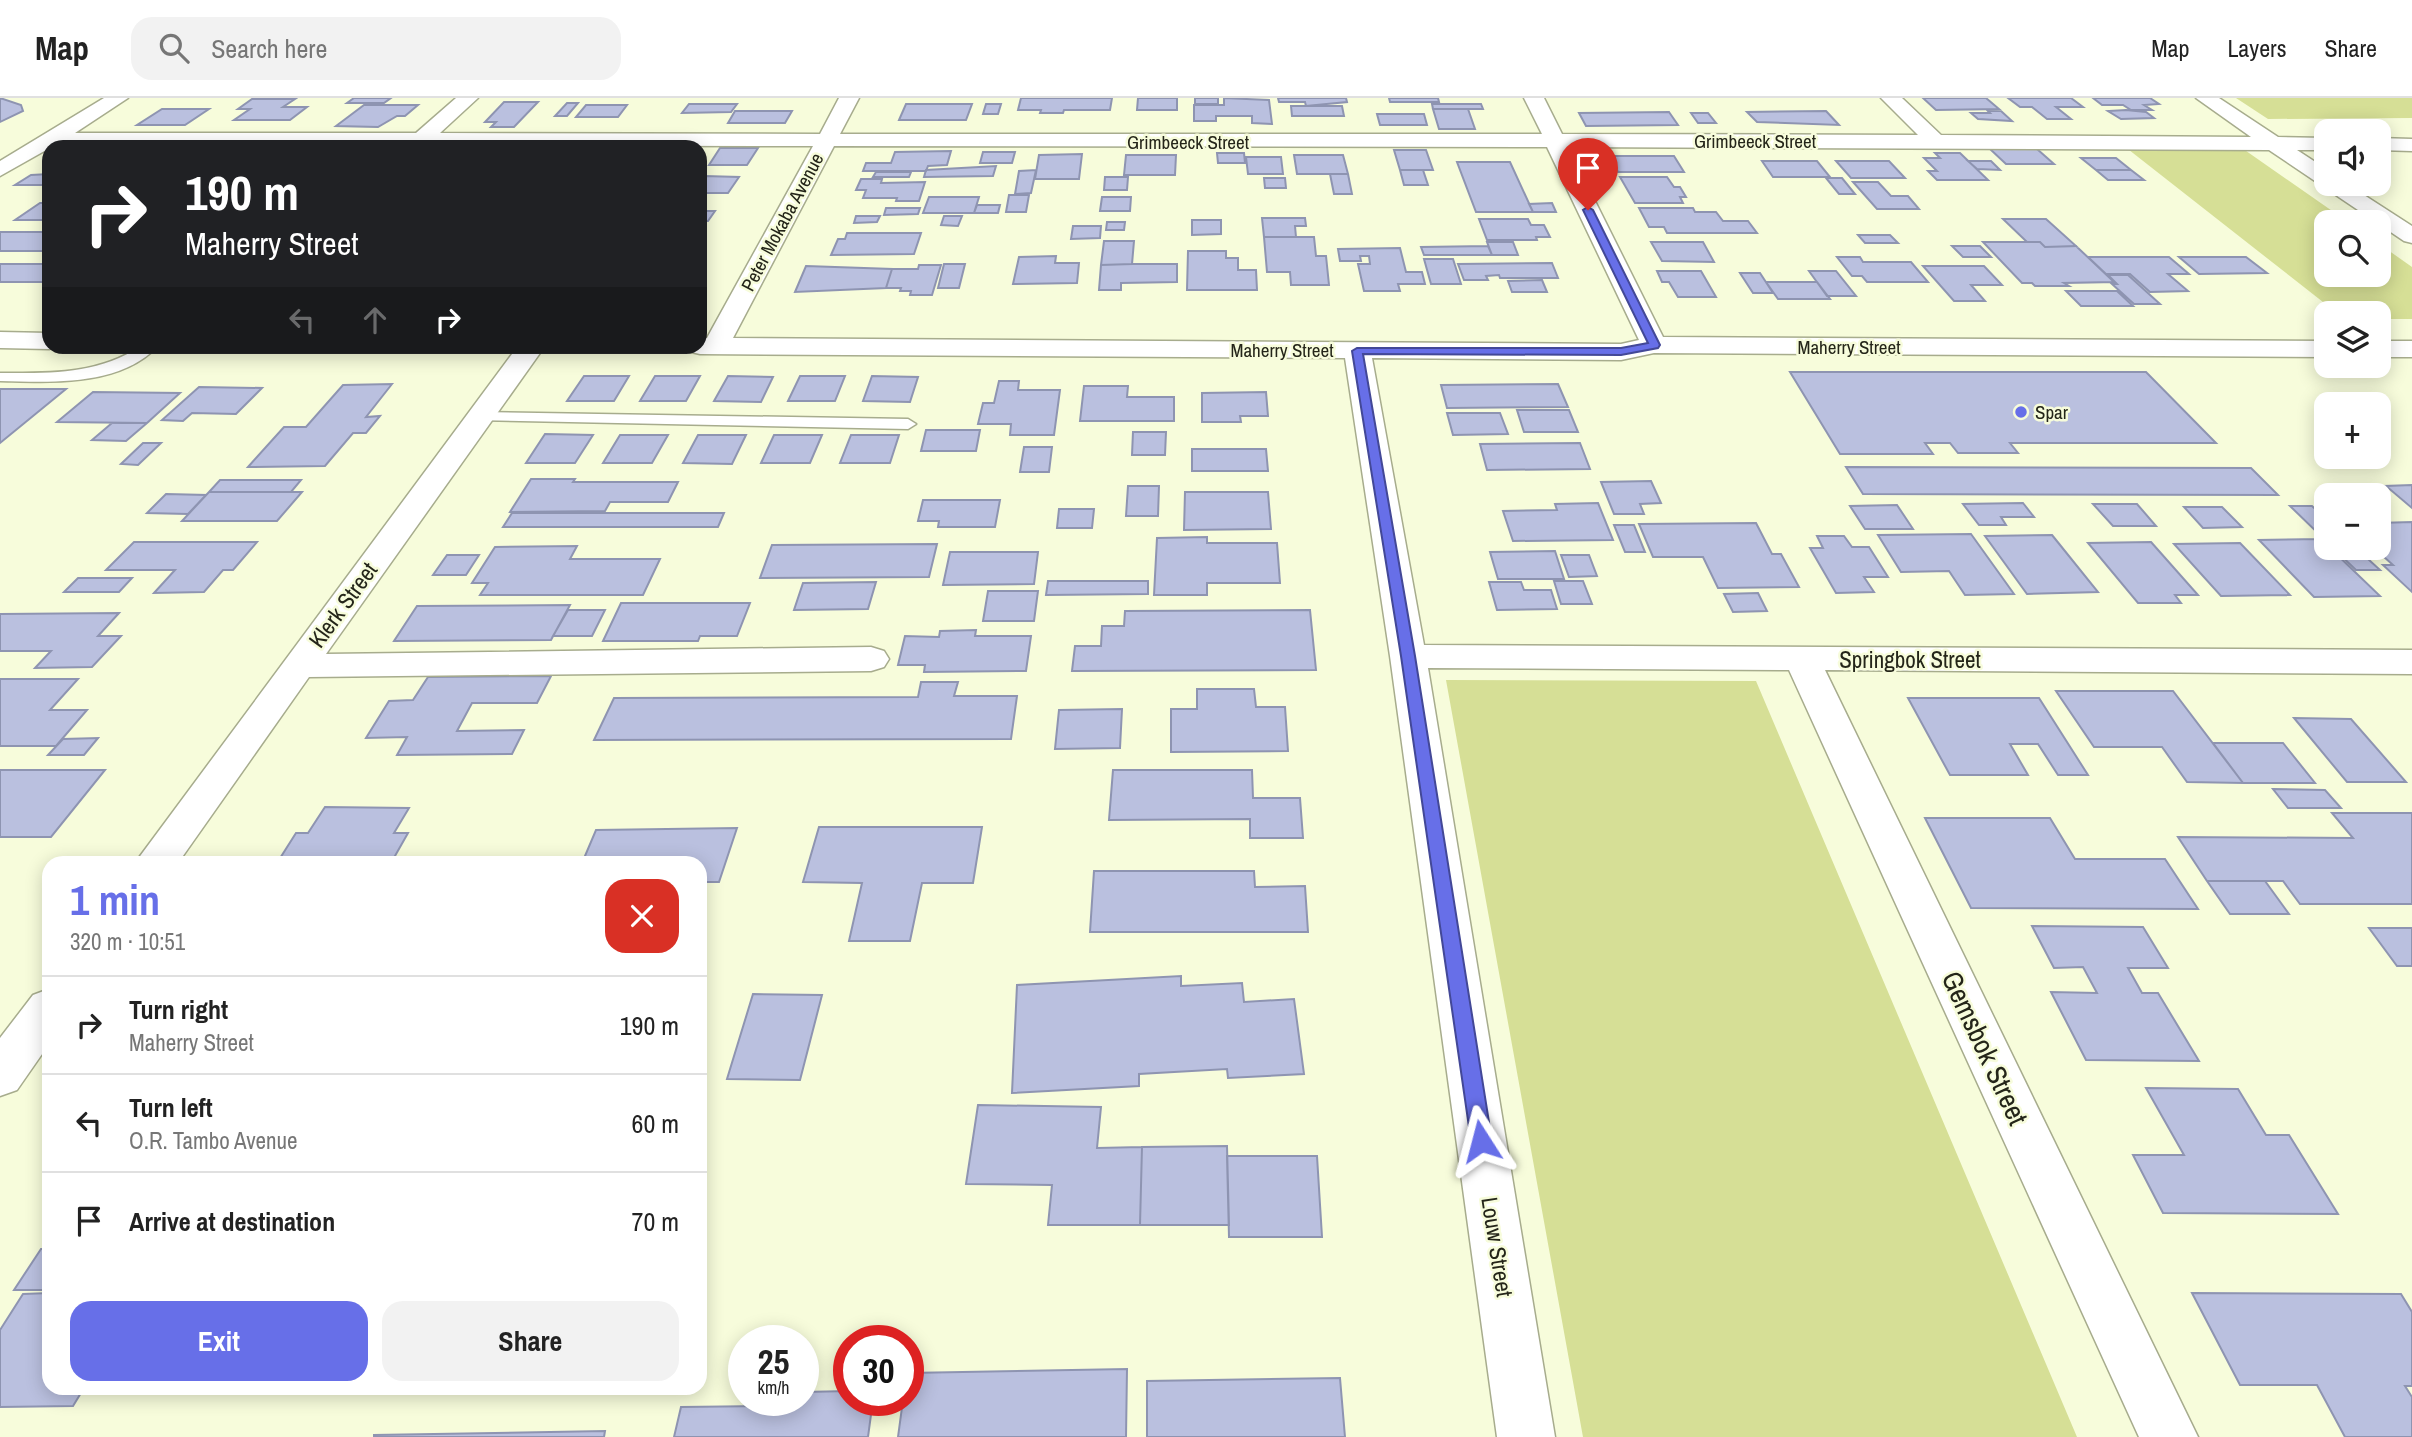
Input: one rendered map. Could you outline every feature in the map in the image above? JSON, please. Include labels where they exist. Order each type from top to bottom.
[{"type":"street","points":[[50,139],[118,98]]},
{"type":"street","points":[[420,140],[468,98]]},
{"type":"street","name":"Peter Mokaba Avenue","points":[[708,346],[849,98]]},
{"type":"street","points":[[1534,98],[1654,345]]},
{"type":"street","points":[[1891,98],[1937,141]]},
{"type":"street","points":[[2206,98],[2314,171]]},
{"type":"street","name":"Grimbeeck Street","points":[[50,139],[123,140]]},
{"type":"street","name":"Grimbeeck Street","points":[[707,143],[1937,141],[2314,144]]},
{"type":"street","points":[[0,170],[10,157],[42,143]]},
{"type":"street","points":[[2391,144],[2412,145]]},
{"type":"street","points":[[2351,196],[2412,236]]},
{"type":"street","points":[[0,341],[42,341]]},
{"type":"street","name":"Maherry Street","points":[[708,346],[1621,352],[1654,345],[2314,349]]},
{"type":"street","points":[[2391,349],[2412,349]]},
{"type":"street","name":"Louw Street","points":[[1357,351],[1408,656],[1526,1437]]},
{"type":"street","name":"Klerk Street","points":[[160,856],[526,354]]},
{"type":"street","name":"Springbok Street","points":[[1408,656],[2412,662]]},
{"type":"street","points":[[298,666],[871,659]]},
{"type":"street","name":"Gemsbok Street","points":[[1802,660],[2169,1437]]},
{"type":"street","points":[[0,1075],[42,1018]]},
{"type":"lane","points":[[0,377],[83,377],[116,368],[138,354]]},
{"type":"lane","points":[[480,417],[908,424]]},
{"type":"green space","points":[[2236,98],[2412,98],[2412,118],[2268,119]]},
{"type":"green space","points":[[2124,146],[2239,146],[2331,210],[2314,210],[2314,287],[2391,287],[2391,252],[2412,267],[2412,319],[2391,319],[2391,301],[2322,301]]},
{"type":"green space","points":[[1446,680],[1756,681],[2077,1437],[1583,1437]]},
{"type":"building","points":[[0,98],[21,105],[23,111],[0,122]]},
{"type":"building","points":[[354,98],[391,98],[384,103],[347,103]]},
{"type":"building","points":[[1021,98],[1112,98],[1110,110],[1040,113],[1041,110],[1018,110]]},
{"type":"building","points":[[1138,98],[1177,98],[1177,110],[1137,110]]},
{"type":"building","points":[[1195,98],[1218,98],[1218,104],[1195,104]]},
{"type":"building","points":[[1224,98],[1269,100],[1272,124],[1252,123],[1252,116],[1216,116],[1216,121],[1194,121],[1194,105],[1224,105]]},
{"type":"building","points":[[1278,98],[1346,98],[1347,102],[1306,106],[1305,102],[1279,102]]},
{"type":"building","points":[[1389,98],[1438,98],[1439,102],[1390,102]]},
{"type":"building","points":[[1923,98],[1986,98],[1999,109],[1936,110]]},
{"type":"building","points":[[2008,98],[2071,98],[2083,107],[2056,107],[2071,119],[2047,119],[2032,107],[2020,107]]},
{"type":"building","points":[[2093,98],[2150,98],[2159,104],[2144,105],[2152,110],[2131,110],[2123,105],[2102,105]]},
{"type":"building","points":[[252,99],[295,99],[283,107],[307,107],[290,120],[234,120],[250,109],[238,109]]},
{"type":"building","points":[[504,102],[538,102],[514,127],[491,127],[496,122],[485,122]]},
{"type":"building","points":[[567,103],[578,103],[567,116],[555,116]]},
{"type":"building","points":[[689,104],[737,104],[731,112],[682,113]]},
{"type":"building","points":[[906,104],[972,104],[966,120],[899,120]]},
{"type":"building","points":[[986,104],[1001,104],[998,114],[983,114]]},
{"type":"building","points":[[1432,104],[1481,104],[1483,109],[1433,109]]},
{"type":"building","points":[[364,105],[418,105],[405,116],[397,116],[378,127],[336,126]]},
{"type":"building","points":[[586,105],[627,105],[618,117],[576,117]]},
{"type":"building","points":[[1291,106],[1342,106],[1344,116],[1292,116]]},
{"type":"building","points":[[162,109],[209,109],[185,125],[137,125]]},
{"type":"building","points":[[1433,109],[1468,109],[1475,129],[1439,129]]},
{"type":"building","points":[[735,111],[792,111],[785,123],[728,123]]},
{"type":"building","points":[[1826,111],[1839,125],[1757,122],[1747,112]]},
{"type":"building","points":[[1988,111],[2001,111],[2012,121],[1978,119],[1971,113],[1990,113]]},
{"type":"building","points":[[2108,111],[2146,112],[2154,118],[2121,119]]},
{"type":"building","points":[[1669,112],[1678,125],[1586,126],[1579,113]]},
{"type":"building","points":[[1691,113],[1708,113],[1716,123],[1698,123]]},
{"type":"building","points":[[1377,114],[1424,114],[1427,125],[1380,125]]},
{"type":"building","points":[[720,148],[758,148],[747,165],[709,165]]},
{"type":"building","points":[[1990,149],[2037,149],[2054,164],[2006,164]]},
{"type":"building","points":[[1394,150],[1426,150],[1433,170],[1400,170]]},
{"type":"building","points":[[951,151],[947,165],[928,166],[926,171],[863,171],[866,163],[891,163],[895,152]]},
{"type":"building","points":[[983,152],[1015,152],[1012,163],[980,163]]},
{"type":"building","points":[[1217,153],[1244,153],[1245,163],[1218,163]]},
{"type":"building","points":[[1935,153],[1960,153],[1988,180],[1937,180],[1928,171],[1937,171],[1924,158],[1940,158]]},
{"type":"building","points":[[1082,154],[1079,179],[1035,179],[1039,155]]},
{"type":"building","points":[[1126,155],[1176,155],[1175,175],[1124,175]]},
{"type":"building","points":[[1294,155],[1343,155],[1348,174],[1297,174]]},
{"type":"building","points":[[1609,156],[1674,156],[1684,172],[1618,172]]},
{"type":"building","points":[[1246,157],[1281,157],[1283,174],[1248,174]]},
{"type":"building","points":[[2081,158],[2116,158],[2131,170],[2096,170]]},
{"type":"building","points":[[1762,161],[1817,161],[1830,177],[1773,177]]},
{"type":"building","points":[[1836,161],[1889,161],[1905,178],[1851,178]]},
{"type":"building","points":[[1968,161],[1991,161],[2000,170],[1977,169]]},
{"type":"building","points":[[1457,162],[1510,162],[1533,212],[1476,212]]},
{"type":"building","points":[[996,166],[993,176],[924,177],[926,170]]},
{"type":"building","points":[[1036,170],[1031,193],[1015,194],[1019,171]]},
{"type":"building","points":[[1400,170],[1423,170],[1428,185],[1404,185]]},
{"type":"building","points":[[2096,170],[2131,170],[2144,180],[2108,180]]},
{"type":"building","points":[[876,172],[911,172],[909,177],[873,177]]},
{"type":"building","points":[[42,174],[42,185],[15,185],[31,175]]},
{"type":"building","points":[[1330,174],[1348,174],[1352,194],[1334,194]]},
{"type":"building","points":[[707,176],[739,177],[728,193],[707,193]]},
{"type":"building","points":[[1105,177],[1128,177],[1127,190],[1104,190]]},
{"type":"building","points":[[1620,177],[1667,177],[1674,187],[1680,187],[1686,197],[1680,197],[1683,203],[1635,203]]},
{"type":"building","points":[[1264,178],[1285,178],[1286,188],[1265,188]]},
{"type":"building","points":[[1826,178],[1842,178],[1855,194],[1839,194]]},
{"type":"building","points":[[861,179],[882,179],[881,183],[925,182],[919,201],[896,201],[897,198],[863,198],[866,190],[856,190]]},
{"type":"building","points":[[1853,182],[1878,182],[1891,196],[1908,196],[1919,209],[1877,209]]},
{"type":"building","points":[[1009,195],[1029,195],[1026,212],[1006,212]]},
{"type":"building","points":[[929,197],[979,197],[974,213],[923,213]]},
{"type":"building","points":[[1102,197],[1131,197],[1130,211],[1100,211]]},
{"type":"building","points":[[40,203],[42,203],[42,220],[15,220]]},
{"type":"building","points":[[1552,203],[1556,212],[1533,212],[1529,204]]},
{"type":"building","points":[[977,205],[1000,205],[998,213],[974,213]]},
{"type":"building","points":[[886,208],[920,208],[918,214],[884,215]]},
{"type":"building","points":[[1639,208],[1693,208],[1695,212],[1716,212],[1723,221],[1748,221],[1757,233],[1667,233],[1664,227],[1649,227]]},
{"type":"building","points":[[707,211],[715,211],[708,221]]},
{"type":"building","points":[[856,216],[880,216],[877,222],[854,223]]},
{"type":"building","points":[[944,216],[962,216],[958,226],[941,225]]},
{"type":"building","points":[[1262,218],[1305,218],[1306,226],[1295,226],[1296,237],[1264,237]]},
{"type":"building","points":[[1479,219],[1528,219],[1531,225],[1544,225],[1550,237],[1536,237],[1537,240],[1487,240]]},
{"type":"building","points":[[2003,219],[2046,219],[2076,246],[2045,247],[2040,242],[2027,242]]},
{"type":"building","points":[[1192,220],[1221,220],[1221,234],[1192,235]]},
{"type":"building","points":[[1107,222],[1125,222],[1124,230],[1106,230]]},
{"type":"building","points":[[1073,226],[1101,226],[1100,238],[1071,239]]},
{"type":"building","points":[[0,232],[42,232],[42,251],[0,251]]},
{"type":"building","points":[[847,233],[921,233],[914,254],[831,255],[838,239],[845,239]]},
{"type":"building","points":[[1858,235],[1890,235],[1898,243],[1865,243]]},
{"type":"building","points":[[1264,237],[1314,237],[1316,256],[1326,256],[1329,285],[1291,285],[1290,272],[1267,272]]},
{"type":"building","points":[[1104,241],[1134,241],[1132,264],[1101,265]]},
{"type":"building","points":[[1487,242],[1513,242],[1518,255],[1492,255]]},
{"type":"building","points":[[1651,242],[1703,242],[1714,262],[1662,261]]},
{"type":"building","points":[[1983,242],[2040,242],[2045,247],[2076,246],[2114,282],[2064,283],[2069,286],[2035,286],[2032,283],[2022,283]]},
{"type":"building","points":[[1488,246],[1492,255],[1424,255],[1421,247]]},
{"type":"building","points":[[1952,246],[1980,246],[1991,257],[1963,257]]},
{"type":"building","points":[[1400,248],[1406,272],[1422,272],[1425,284],[1398,284],[1400,291],[1364,291],[1358,264],[1370,264],[1369,256],[1360,256],[1361,261],[1340,261],[1338,249]]},
{"type":"building","points":[[1188,251],[1226,251],[1226,258],[1238,258],[1238,270],[1256,270],[1257,290],[1187,290]]},
{"type":"building","points":[[1056,256],[1055,263],[1079,263],[1077,283],[1013,284],[1019,257]]},
{"type":"building","points":[[1837,257],[1860,257],[1863,262],[1911,262],[1928,282],[1867,282],[1862,276],[1852,276]]},
{"type":"building","points":[[2088,257],[2169,257],[2189,274],[2168,274],[2188,291],[2150,292],[2130,274],[2106,274]]},
{"type":"building","points":[[2179,257],[2246,257],[2267,273],[2199,274]]},
{"type":"building","points":[[1424,259],[1453,259],[1461,284],[1431,284]]},
{"type":"building","points":[[1552,263],[1558,278],[1500,278],[1499,275],[1486,276],[1488,280],[1464,280],[1458,264]]},
{"type":"building","points":[[0,264],[42,264],[42,282],[0,282]]},
{"type":"building","points":[[944,264],[965,264],[959,288],[938,288]]},
{"type":"building","points":[[1177,264],[1177,282],[1121,283],[1121,290],[1099,290],[1101,265]]},
{"type":"building","points":[[919,265],[941,265],[932,295],[910,295],[911,291],[900,291],[901,288],[886,288],[892,269],[918,269]]},
{"type":"building","points":[[806,266],[892,269],[886,288],[795,292]]},
{"type":"building","points":[[1923,266],[1984,266],[2002,285],[1971,285],[1985,301],[1954,301]]},
{"type":"building","points":[[1657,271],[1701,271],[1716,297],[1678,297],[1669,282],[1662,282]]},
{"type":"building","points":[[1809,271],[1836,271],[1856,296],[1827,296]]},
{"type":"building","points":[[1740,273],[1760,273],[1773,293],[1753,293]]},
{"type":"building","points":[[2108,275],[2128,275],[2160,304],[2134,304],[2112,284],[2117,284]]},
{"type":"building","points":[[1542,280],[1547,292],[1512,292],[1508,281]]},
{"type":"building","points":[[1766,282],[1817,282],[1830,299],[1778,299]]},
{"type":"building","points":[[2066,291],[2117,291],[2133,306],[2081,306]]},
{"type":"building","points":[[1790,372],[2146,372],[2216,443],[2010,443],[2018,453],[1958,453],[1950,443],[1925,443],[1933,454],[1840,454]]},
{"type":"building","points":[[584,376],[629,376],[614,401],[567,401]]},
{"type":"building","points":[[655,376],[700,376],[686,401],[640,401]]},
{"type":"building","points":[[728,376],[773,377],[761,402],[714,401]]},
{"type":"building","points":[[800,376],[845,376],[835,401],[788,401]]},
{"type":"building","points":[[872,376],[918,377],[910,402],[863,401]]},
{"type":"building","points":[[999,381],[1019,381],[1018,390],[1060,390],[1054,435],[1010,435],[1011,424],[978,424],[983,403],[994,403]]},
{"type":"building","points":[[392,384],[366,417],[380,416],[366,433],[353,433],[325,466],[248,467],[284,427],[306,427],[343,385]]},
{"type":"building","points":[[1558,384],[1568,407],[1447,408],[1441,385]]},
{"type":"building","points":[[1084,386],[1128,386],[1127,397],[1174,397],[1174,421],[1080,421]]},
{"type":"building","points":[[199,387],[262,388],[236,414],[192,413],[183,421],[162,420]]},
{"type":"building","points":[[0,389],[66,389],[0,443]]},
{"type":"building","points":[[93,392],[180,393],[147,423],[57,422]]},
{"type":"building","points":[[1266,392],[1268,416],[1240,416],[1241,422],[1202,422],[1202,393]]},
{"type":"building","points":[[1517,410],[1569,410],[1578,432],[1524,432]]},
{"type":"building","points":[[1447,413],[1500,413],[1508,434],[1453,435]]},
{"type":"building","points":[[112,423],[147,423],[126,441],[92,440]]},
{"type":"building","points":[[926,430],[980,430],[976,451],[921,451]]},
{"type":"building","points":[[1133,432],[1166,432],[1165,455],[1132,455]]},
{"type":"building","points":[[545,434],[593,435],[575,463],[526,463]]},
{"type":"building","points":[[620,435],[668,435],[652,463],[603,463]]},
{"type":"building","points":[[698,435],[746,435],[732,464],[683,463]]},
{"type":"building","points":[[774,435],[822,435],[810,463],[761,463]]},
{"type":"building","points":[[851,435],[899,435],[890,463],[840,463]]},
{"type":"building","points":[[143,443],[161,443],[138,465],[121,464]]},
{"type":"building","points":[[1580,443],[1590,469],[1487,470],[1480,444]]},
{"type":"building","points":[[1024,447],[1052,447],[1049,472],[1020,472]]},
{"type":"building","points":[[1192,449],[1266,449],[1268,471],[1192,471]]},
{"type":"building","points":[[1846,467],[2251,468],[2278,495],[1863,494]]},
{"type":"building","points":[[531,479],[575,479],[573,482],[678,482],[668,502],[610,502],[605,511],[510,512]]},
{"type":"building","points":[[220,480],[301,480],[291,492],[209,492]]},
{"type":"building","points":[[1651,481],[1661,503],[1640,504],[1644,514],[1614,514],[1601,482]]},
{"type":"building","points":[[2412,485],[2412,508],[2391,490],[2391,486]]},
{"type":"building","points":[[1128,486],[1159,486],[1158,516],[1126,516]]},
{"type":"building","points":[[209,492],[302,492],[277,521],[182,521]]},
{"type":"building","points":[[1185,492],[1268,492],[1271,529],[1184,530]]},
{"type":"building","points":[[166,494],[206,495],[188,514],[147,513]]},
{"type":"building","points":[[923,500],[1000,500],[995,527],[938,527],[939,521],[918,521]]},
{"type":"building","points":[[1598,503],[1613,540],[1513,541],[1503,511],[1557,510],[1555,504]]},
{"type":"building","points":[[2023,503],[2034,517],[2001,517],[2006,525],[1979,525],[1963,504]]},
{"type":"building","points":[[2093,504],[2137,504],[2156,526],[2113,526]]},
{"type":"building","points":[[1897,505],[1913,529],[1865,529],[1850,506]]},
{"type":"building","points":[[2290,506],[2314,508],[2314,529]]},
{"type":"building","points":[[2184,507],[2222,507],[2242,527],[2203,528]]},
{"type":"building","points":[[1059,509],[1094,509],[1092,528],[1057,528]]},
{"type":"building","points":[[512,513],[724,513],[718,527],[503,527]]},
{"type":"building","points":[[2412,522],[2412,592],[2383,565],[2393,565],[2387,560],[2391,560],[2391,523]]},
{"type":"building","points":[[1756,523],[1772,554],[1781,554],[1799,587],[1718,588],[1703,557],[1653,557],[1639,524]]},
{"type":"building","points":[[1614,525],[1634,525],[1645,552],[1625,552]]},
{"type":"building","points":[[1971,534],[2014,594],[1965,595],[1949,571],[1901,572],[1878,535]]},
{"type":"building","points":[[2052,535],[2098,592],[2027,594],[1985,536]]},
{"type":"building","points":[[1817,536],[1844,536],[1852,547],[1869,547],[1888,577],[1864,577],[1874,592],[1836,593],[1810,548],[1823,548]]},
{"type":"building","points":[[1207,537],[1207,543],[1277,543],[1280,583],[1207,583],[1207,595],[1154,595],[1157,538]]},
{"type":"building","points":[[2314,539],[2314,560],[2342,560],[2380,596],[2314,597],[2259,540]]},
{"type":"building","points":[[134,542],[257,542],[233,570],[223,570],[204,592],[154,593],[175,570],[106,570]]},
{"type":"building","points":[[2151,542],[2198,595],[2175,595],[2181,603],[2138,603],[2088,543]]},
{"type":"building","points":[[2240,543],[2290,595],[2221,596],[2174,544]]},
{"type":"building","points":[[937,544],[929,577],[760,578],[772,545]]},
{"type":"building","points":[[577,546],[570,559],[660,559],[643,595],[480,595],[488,583],[472,583],[495,547]]},
{"type":"building","points":[[1555,551],[1564,579],[1498,579],[1490,552]]},
{"type":"building","points":[[950,552],[1038,552],[1034,584],[943,585]]},
{"type":"building","points":[[447,555],[479,555],[466,575],[433,575]]},
{"type":"building","points":[[1561,555],[1589,555],[1597,576],[1569,577]]},
{"type":"building","points":[[2346,560],[2369,560],[2380,570],[2356,570]]},
{"type":"building","points":[[78,578],[132,578],[119,592],[64,592]]},
{"type":"building","points":[[1048,581],[1148,581],[1148,594],[1046,595]]},
{"type":"building","points":[[1554,581],[1583,581],[1592,604],[1561,604]]},
{"type":"building","points":[[876,582],[868,609],[794,610],[803,583]]},
{"type":"building","points":[[1489,582],[1521,582],[1524,590],[1551,590],[1557,609],[1497,610]]},
{"type":"building","points":[[988,591],[1038,591],[1034,621],[983,621]]},
{"type":"building","points":[[1758,593],[1767,611],[1733,612],[1724,594]]},
{"type":"building","points":[[621,603],[750,603],[737,636],[700,636],[698,641],[603,641]]},
{"type":"building","points":[[570,605],[551,640],[394,641],[417,606]]},
{"type":"building","points":[[568,610],[605,610],[592,636],[553,636]]},
{"type":"building","points":[[1310,610],[1316,670],[1072,671],[1075,646],[1101,646],[1102,626],[1124,626],[1125,611]]},
{"type":"building","points":[[119,613],[98,636],[121,636],[92,667],[35,668],[51,651],[0,651],[0,614]]},
{"type":"building","points":[[976,630],[975,636],[1031,636],[1026,671],[924,672],[925,665],[898,665],[905,636],[939,637],[940,631]]},
{"type":"building","points":[[551,676],[537,703],[472,703],[457,731],[524,730],[512,754],[397,755],[407,737],[366,738],[389,701],[413,700],[428,677]]},
{"type":"building","points":[[0,679],[78,679],[50,710],[87,710],[56,746],[0,746]]},
{"type":"building","points":[[921,682],[958,682],[954,696],[1017,696],[1011,739],[594,740],[614,698],[918,697]]},
{"type":"building","points":[[1197,689],[1254,689],[1256,707],[1285,707],[1288,751],[1171,752],[1171,709],[1197,709]]},
{"type":"building","points":[[2056,691],[2173,691],[2243,783],[2187,782],[2162,747],[2094,747]]},
{"type":"building","points":[[1908,698],[2039,698],[2088,775],[2058,775],[2038,744],[2010,744],[2028,775],[1950,775]]},
{"type":"building","points":[[1122,709],[1120,748],[1055,749],[1059,710]]},
{"type":"building","points":[[2294,718],[2351,719],[2406,782],[2347,782]]},
{"type":"building","points":[[98,738],[84,755],[48,755],[63,739]]},
{"type":"building","points":[[2213,743],[2283,743],[2315,783],[2243,783]]},
{"type":"building","points":[[0,770],[105,770],[51,837],[0,837]]},
{"type":"building","points":[[1113,770],[1252,770],[1253,798],[1300,798],[1303,838],[1250,838],[1250,819],[1109,820]]},
{"type":"building","points":[[2273,789],[2325,790],[2341,808],[2288,808]]},
{"type":"building","points":[[325,807],[409,808],[394,833],[408,833],[395,856],[281,856],[296,833],[308,833]]},
{"type":"building","points":[[2332,813],[2412,813],[2412,904],[2300,904],[2283,881],[2207,881],[2178,837],[2353,838]]},
{"type":"building","points":[[1925,818],[2050,818],[2075,859],[2165,859],[2198,909],[1971,908]]},
{"type":"building","points":[[819,827],[982,827],[973,883],[922,883],[910,941],[849,941],[862,883],[803,882]]},
{"type":"building","points":[[737,828],[719,882],[707,882],[707,856],[585,856],[596,830]]},
{"type":"building","points":[[1094,871],[1254,871],[1255,887],[1305,886],[1308,932],[1090,932]]},
{"type":"building","points":[[2207,881],[2265,881],[2289,914],[2230,914]]},
{"type":"building","points":[[2032,926],[2143,927],[2168,968],[2128,968],[2142,993],[2158,993],[2199,1061],[2086,1060],[2051,992],[2097,993],[2083,967],[2054,968]]},
{"type":"building","points":[[2369,928],[2412,928],[2412,966],[2397,966]]},
{"type":"building","points":[[1181,976],[1181,986],[1242,983],[1244,1002],[1294,999],[1304,1074],[1228,1078],[1227,1069],[1139,1074],[1139,1086],[1012,1093],[1017,985]]},
{"type":"building","points":[[753,994],[822,995],[800,1080],[727,1079]]},
{"type":"building","points":[[2146,1088],[2238,1089],[2266,1135],[2289,1135],[2338,1214],[2163,1213],[2133,1155],[2184,1155]]},
{"type":"building","points":[[978,1105],[1101,1107],[1097,1148],[1142,1147],[1140,1225],[1048,1225],[1052,1185],[966,1184]]},
{"type":"building","points":[[1227,1146],[1229,1225],[1140,1225],[1142,1147]]},
{"type":"building","points":[[1227,1156],[1317,1156],[1322,1237],[1229,1237]]},
{"type":"building","points":[[41,1249],[42,1249],[42,1290],[14,1290]]},
{"type":"building","points":[[42,1293],[42,1395],[80,1395],[73,1406],[0,1407],[0,1330],[23,1294]]},
{"type":"building","points":[[2192,1293],[2401,1294],[2412,1312],[2412,1386],[2405,1386],[2412,1397],[2412,1437],[2345,1437],[2317,1385],[2240,1385]]},
{"type":"building","points":[[1127,1369],[1126,1437],[898,1437],[901,1416],[924,1416],[924,1373]]},
{"type":"building","points":[[1340,1378],[1345,1437],[1147,1437],[1147,1381]]},
{"type":"building","points":[[833,1391],[833,1416],[871,1416],[868,1437],[674,1437],[681,1407],[728,1406],[728,1416],[819,1416],[819,1392]]},
{"type":"building","points":[[605,1431],[604,1437],[374,1437],[374,1435]]},
{"type":"place","name":"Spar","points":[[2021,412]]},
{"type":"route","points":[[1481,1141],[1408,656],[1357,351],[1621,352],[1654,345],[1588,210]]}]
